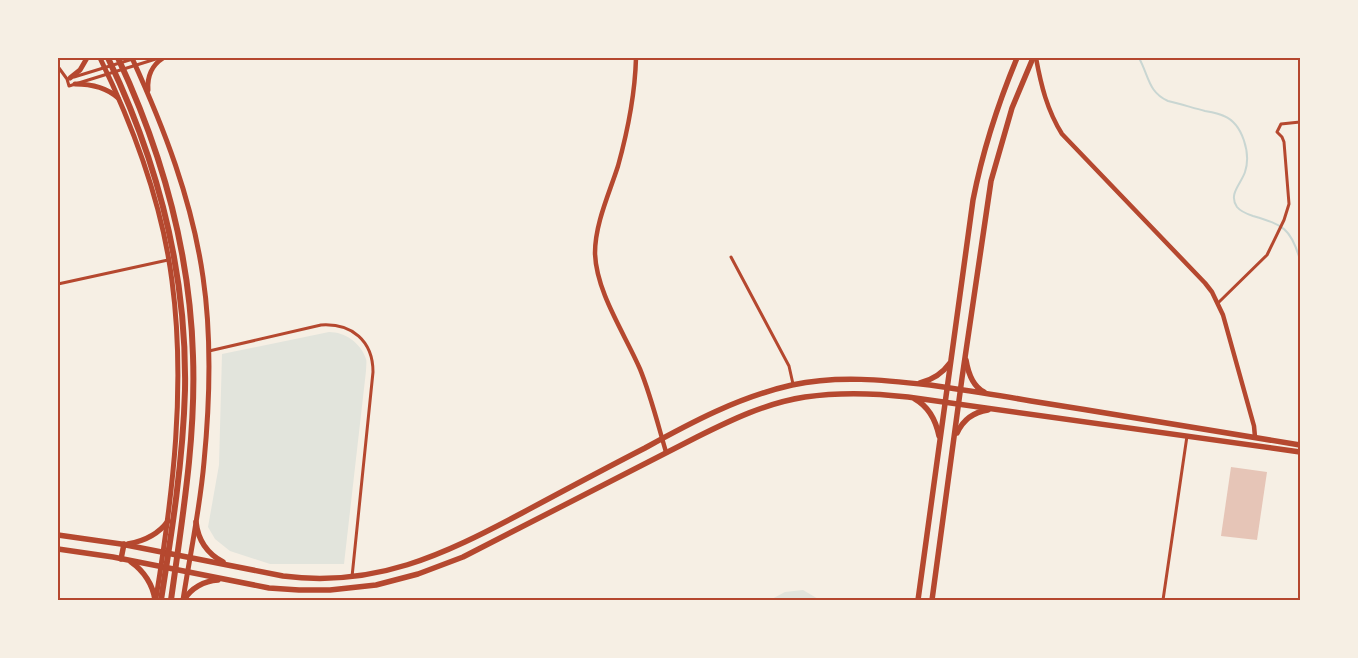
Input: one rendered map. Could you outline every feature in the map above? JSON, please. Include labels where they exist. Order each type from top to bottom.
[{"type":"highway","points":[[108,58],[134,117],[154,174],[174,253],[180,297],[185,360],[183,429],[177,494],[157,600]]},
{"type":"highway","points":[[118,58],[138,104],[162,170],[180,244],[190,304],[193,357],[192,416],[186,492],[171,600]]},
{"type":"main road","points":[[69,79],[80,70],[87,58]]},
{"type":"main road","points":[[100,58],[122,102],[142,153],[169,260],[172,281],[177,330],[178,387],[176,437],[168,521],[157,600]]},
{"type":"main road","points":[[133,58],[175,161],[194,231],[205,291],[209,351],[209,395],[206,438],[202,486],[183,600]]},
{"type":"main road","points":[[149,96],[148,78],[153,67],[163,58]]},
{"type":"main road","points":[[918,600],[950,362],[978,176],[990,128],[1018,58]]},
{"type":"main road","points":[[932,600],[965,353],[991,181],[1010,115],[1035,58]]},
{"type":"main road","points":[[72,85],[90,85],[102,88],[122,102]]},
{"type":"main road","points":[[965,353],[970,374],[976,386],[986,393]]},
{"type":"main road","points":[[915,383],[926,381],[945,370],[950,362]]},
{"type":"main road","points":[[58,535],[122,544],[300,578],[352,577],[401,567],[435,556],[662,438],[742,400],[793,385],[840,379],[915,383],[986,393],[1300,445]]},
{"type":"main road","points":[[58,549],[269,588],[313,590],[362,587],[402,579],[463,557],[734,419],[785,401],[838,394],[876,394],[908,397],[1300,452]]},
{"type":"main road","points":[[908,397],[920,402],[930,412],[940,441]]},
{"type":"main road","points":[[954,437],[969,417],[978,412],[995,409]]},
{"type":"main road","points":[[122,544],[148,538],[160,530],[168,521]]},
{"type":"main road","points":[[196,522],[199,536],[205,547],[216,558],[230,565]]},
{"type":"main road","points":[[122,544],[124,560]]},
{"type":"main road","points":[[124,560],[138,568],[147,578],[157,600]]},
{"type":"main road","points":[[183,600],[196,587],[205,583],[223,580]]},
{"type":"street","points":[[69,79],[133,58]]},
{"type":"street","points":[[58,69],[69,79],[72,85],[159,58]]},
{"type":"street","points":[[636,58],[629,120],[622,152],[599,226],[596,244],[596,263],[602,290],[644,379],[666,452]]},
{"type":"street","points":[[1035,58],[1052,117],[1062,134],[1205,283],[1218,303],[1254,426],[1254,437]]},
{"type":"street","points":[[1218,303],[1267,255],[1278,234],[1289,204],[1284,142],[1277,132],[1281,124],[1300,122]]},
{"type":"street","points":[[731,257],[789,366],[793,385]]},
{"type":"street","points":[[58,284],[169,260]]},
{"type":"street","points":[[209,351],[330,325],[348,328],[362,339],[367,346],[373,363],[352,577]]},
{"type":"street","points":[[1163,600],[1187,435]]},
{"type":"shaded area","points":[[329,332],[341,334],[352,339],[364,353],[366,359],[344,564],[270,564],[230,551],[215,539],[208,527],[219,465],[222,354]]},
{"type":"shaded area","points":[[803,590],[820,600],[770,600],[785,592]]},
{"type":"building","points":[[1231,467],[1267,472],[1257,540],[1221,536]]},
{"type":"waterway","points":[[1139,58],[1150,83],[1161,97],[1168,101],[1222,115],[1231,120],[1241,132],[1246,148],[1247,165],[1235,193],[1234,198],[1237,207],[1244,213],[1272,222],[1284,229],[1293,241],[1300,260]]}]
